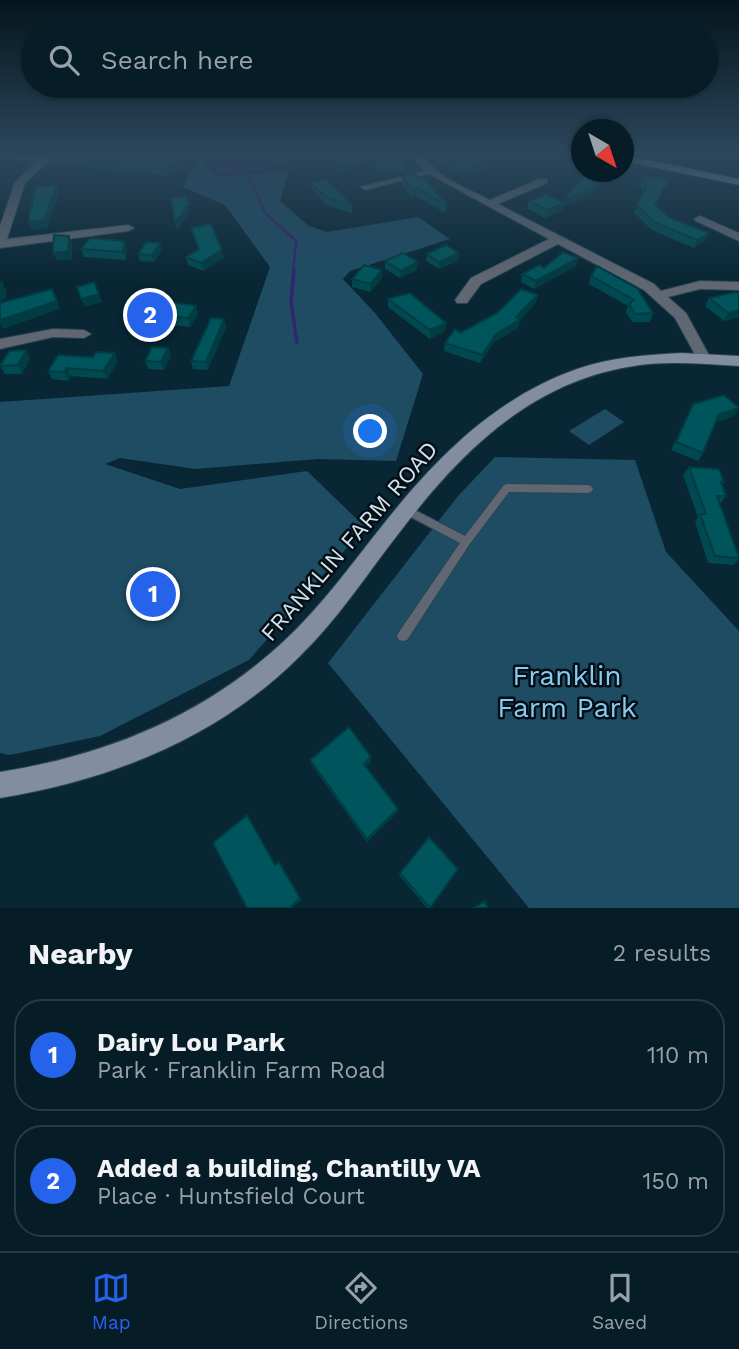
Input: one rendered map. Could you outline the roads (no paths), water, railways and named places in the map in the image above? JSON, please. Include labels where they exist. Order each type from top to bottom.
[{"type":"main road","name":"FRANKLIN FARM ROAD","points":[[0,785],[76,771],[128,753],[204,716],[235,695],[292,649],[325,613],[429,482],[474,438],[518,403],[549,384],[611,363],[660,357],[704,357],[739,361]]},
{"type":"street","points":[[0,244],[7,229],[14,195]]},
{"type":"street","points":[[473,195],[635,278],[661,295],[681,316],[704,357]]},
{"type":"street","points":[[489,204],[509,195]]},
{"type":"street","points":[[700,219],[739,237]]},
{"type":"street","points":[[0,244],[128,228]]},
{"type":"street","points":[[462,300],[476,281],[559,239]]},
{"type":"street","points":[[661,295],[700,285],[739,286]]},
{"type":"street","points":[[0,344],[53,333],[83,334]]},
{"type":"lane","points":[[403,636],[466,542],[507,488],[588,489]]},
{"type":"lane","points":[[406,510],[466,542]]},
{"type":"waterway","points":[[257,195],[265,213],[296,241],[293,272]]},
{"type":"waterway","points":[[294,270],[291,302],[297,343]]},
{"type":"place","name":"Added a building, Chantilly VA","points":[[150,315]]},
{"type":"place","name":"Dairy Lou Park","points":[[153,594]]},
{"type":"park label","name":"Franklin Farm Park","points":[[567,691]]}]
